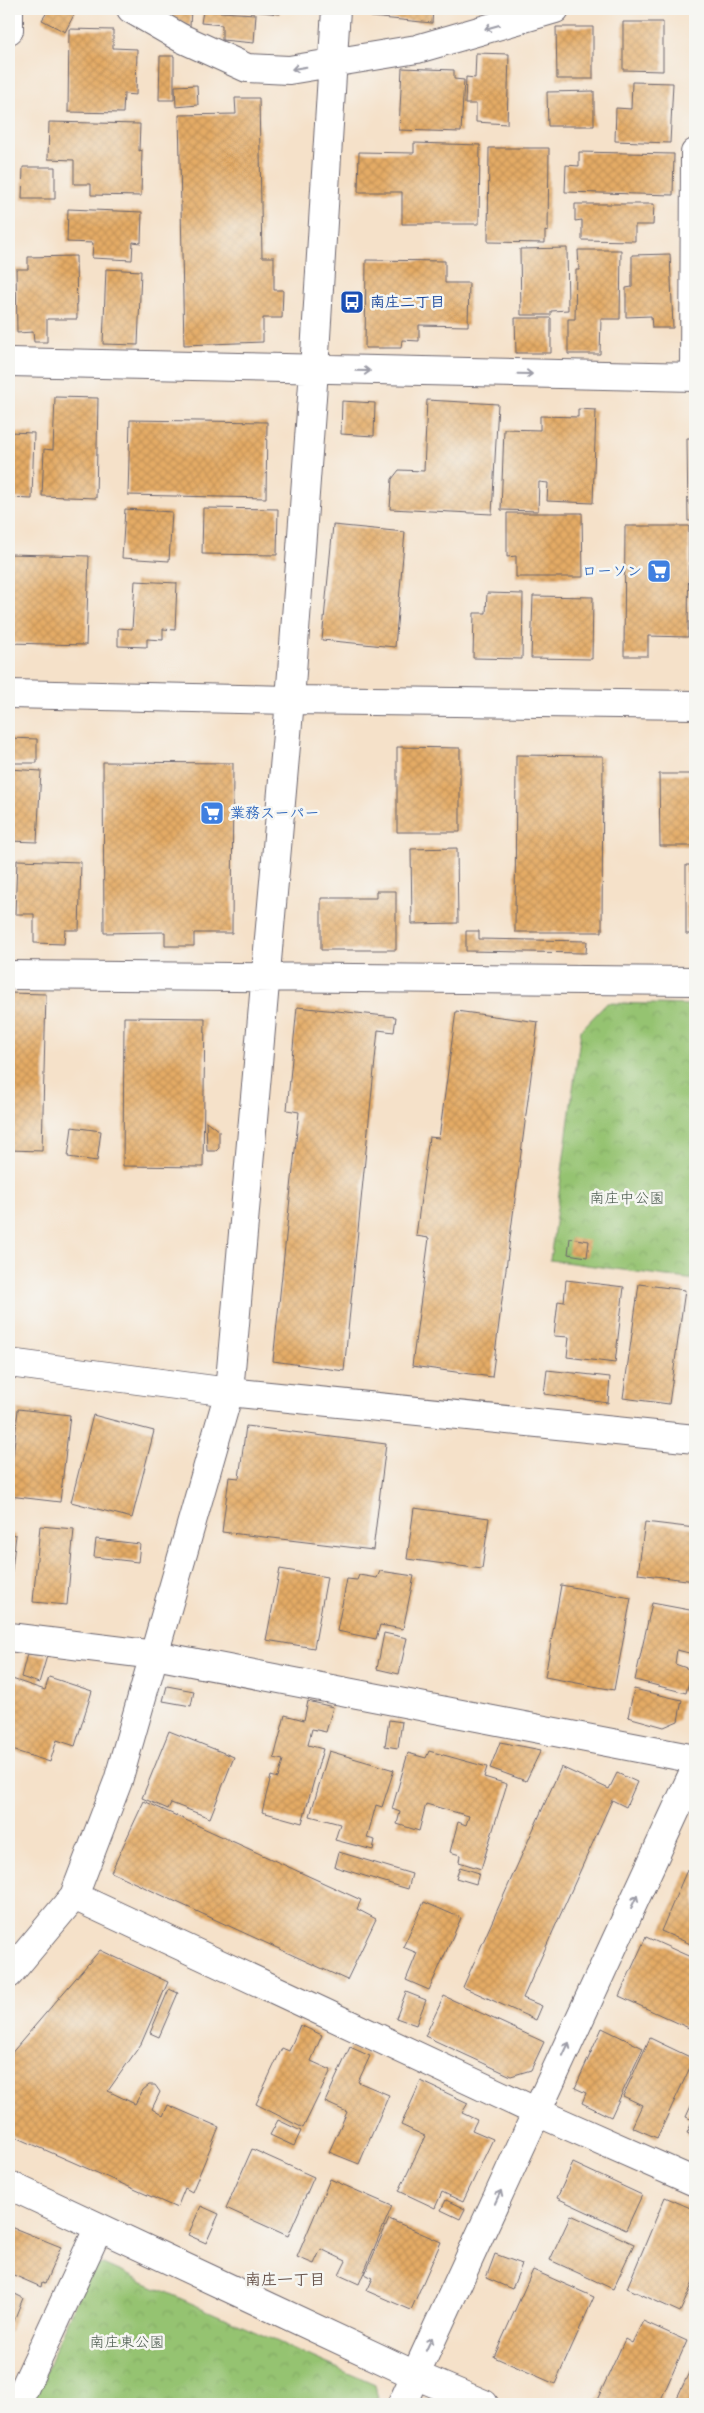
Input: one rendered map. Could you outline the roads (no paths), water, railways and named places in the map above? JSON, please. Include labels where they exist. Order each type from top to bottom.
[{"type":"street","points":[[9,9],[9,30]]},
{"type":"street","points":[[131,9],[181,38],[247,68],[289,70],[417,49],[556,9]]},
{"type":"street","points":[[9,1974],[74,1896],[118,1781],[229,1392],[290,700],[314,370],[336,9]]},
{"type":"street","points":[[9,362],[314,370],[695,376],[695,153]]},
{"type":"street","points":[[9,694],[695,705]]},
{"type":"street","points":[[9,975],[695,980]]},
{"type":"street","points":[[9,1364],[229,1392],[695,1439]]},
{"type":"street","points":[[9,1637],[155,1655],[695,1759]]},
{"type":"street","points":[[402,2404],[695,1769]]},
{"type":"street","points":[[74,1896],[537,2112],[695,2182]]},
{"type":"street","points":[[9,2185],[415,2375],[484,2404]]},
{"type":"street","points":[[17,2404],[99,2227]]},
{"type":"place","name":"南庄二丁目","points":[[352,302]]},
{"type":"place","name":"ローソン","points":[[659,571]]},
{"type":"place","name":"業務スーパー","points":[[212,813]]},
{"type":"district","name":"南庄一丁目","points":[[285,2279]]},
{"type":"park label","name":"南庄中公園","points":[[627,1198]]},
{"type":"park label","name":"南庄東公園","points":[[127,2342]]}]
